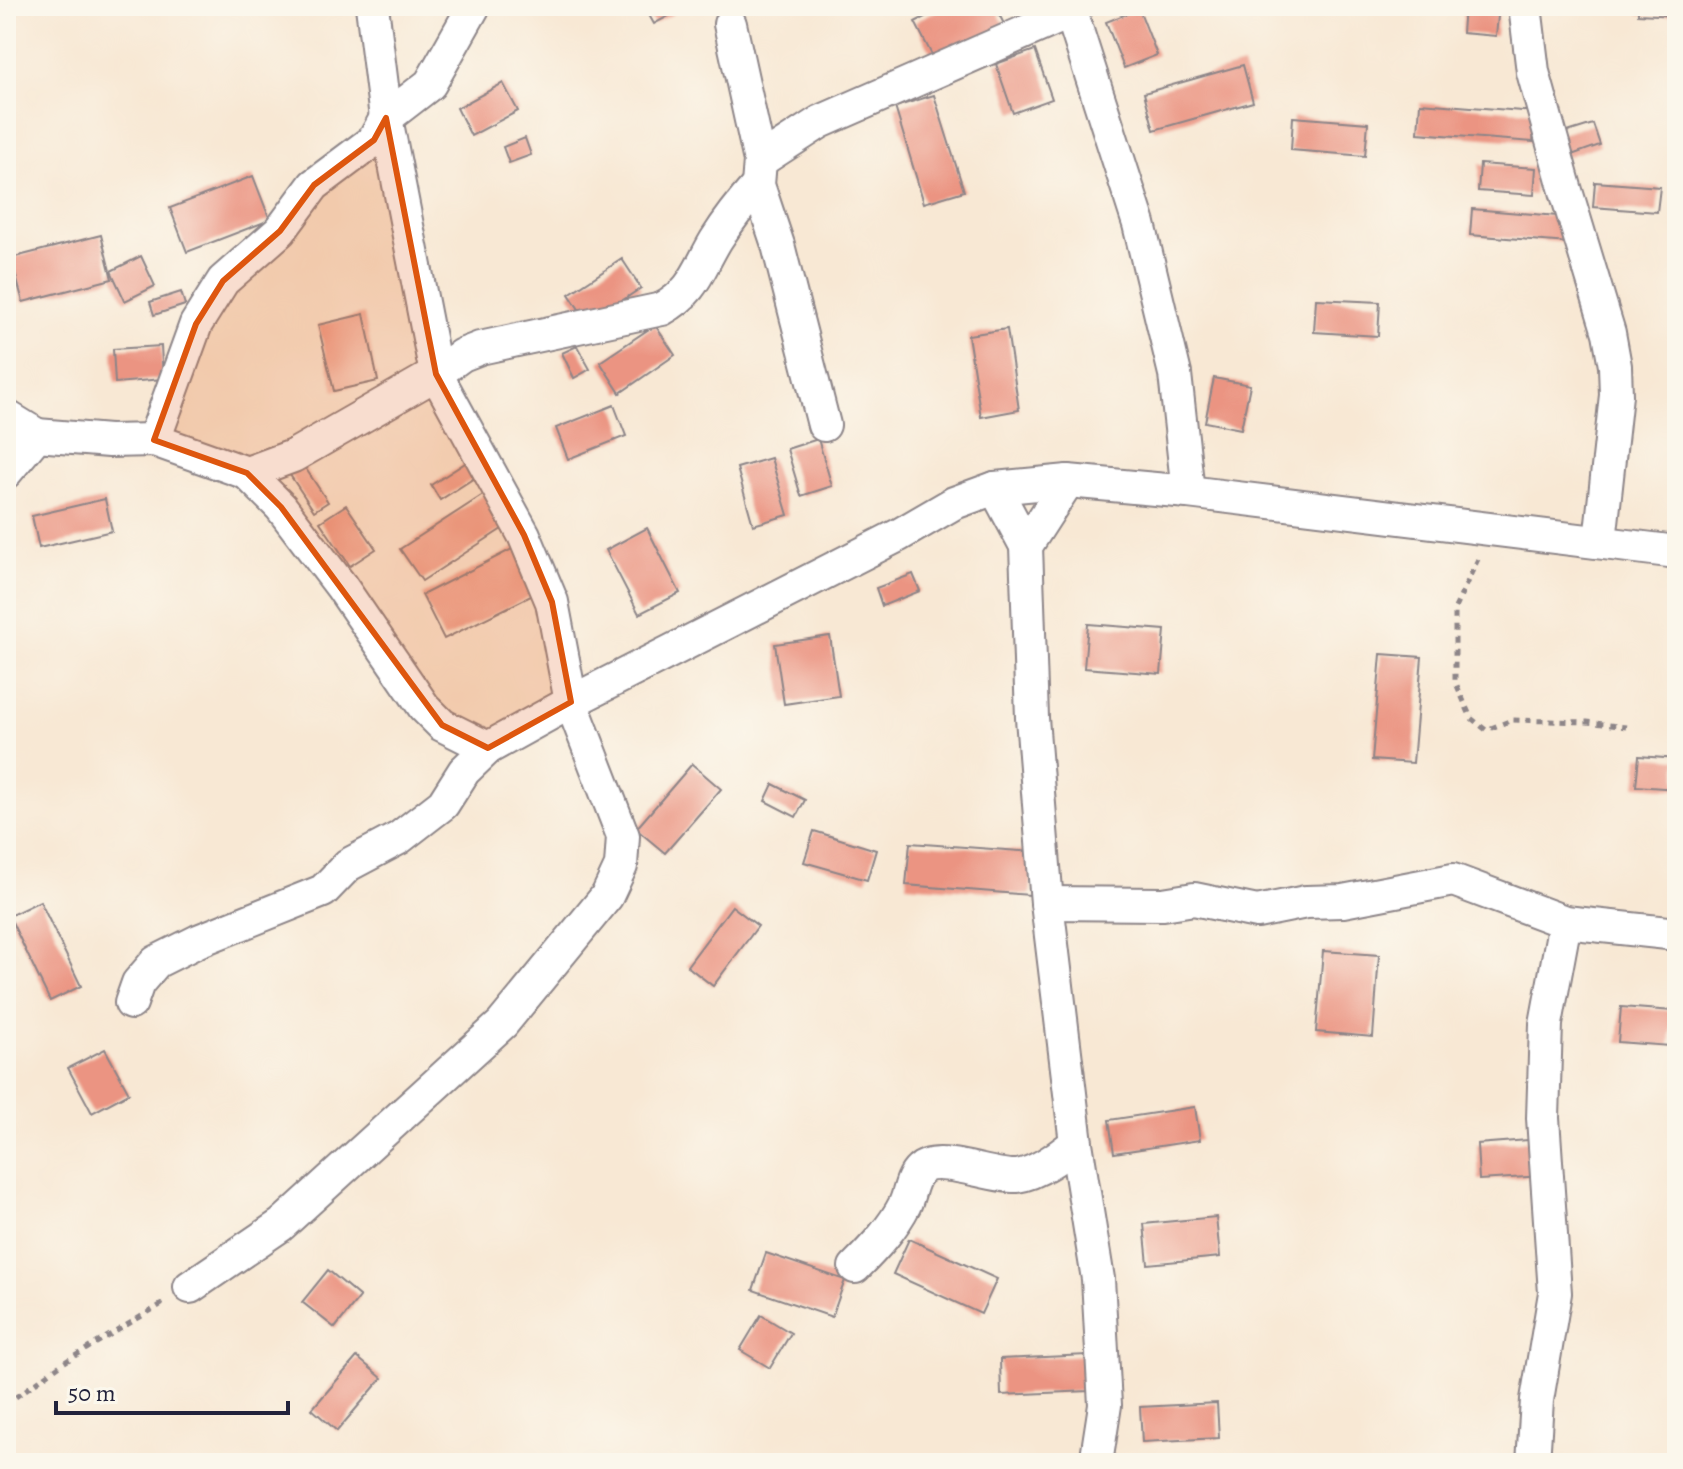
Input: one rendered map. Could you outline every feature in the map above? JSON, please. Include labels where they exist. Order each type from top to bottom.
[{"type":"street","points":[[190,1287],[281,1225],[502,1024],[607,896],[621,866],[623,836],[571,702],[547,588],[524,535],[436,374],[386,118],[372,6]]},
{"type":"street","points":[[154,440],[196,324],[223,281],[280,231],[314,185],[374,140],[386,118],[430,84],[474,6]]},
{"type":"street","points":[[1525,6],[1533,72],[1609,333],[1615,366],[1616,395],[1600,541]]},
{"type":"street","points":[[247,473],[293,456],[436,374],[462,355],[480,348],[662,309],[679,300],[694,281],[716,239],[759,173],[820,122],[1068,9],[1139,224],[1175,374],[1188,492]]},
{"type":"street","points":[[730,24],[759,173],[824,425]]},
{"type":"street","points":[[6,416],[37,435],[109,441],[154,440],[247,473],[290,518],[424,707],[442,725],[488,748]]},
{"type":"street","points":[[6,472],[37,435]]},
{"type":"street","points":[[131,1003],[138,983],[156,962],[198,941],[323,891],[348,865],[399,838],[443,804],[464,771],[488,748],[571,702],[899,535],[954,503],[995,488],[1068,481],[1188,492],[1677,552]]},
{"type":"street","points":[[1026,546],[1068,481]]},
{"type":"street","points":[[995,488],[1026,546],[1032,718],[1047,903],[1076,1143],[1098,1279],[1105,1405],[1096,1463]]},
{"type":"street","points":[[1047,903],[1163,904],[1194,899],[1257,912],[1306,902],[1343,901],[1453,880],[1565,922],[1677,934]]},
{"type":"street","points":[[1533,1463],[1537,1400],[1555,1293],[1543,1118],[1546,1024],[1565,922]]},
{"type":"street","points":[[855,1267],[881,1241],[906,1203],[920,1169],[934,1162],[1018,1176],[1056,1159],[1076,1143]]},
{"type":"path","points":[[1494,530],[1455,608],[1455,681],[1471,718],[1486,730],[1512,720],[1587,722],[1626,727]]},
{"type":"path","points":[[6,1404],[63,1363],[190,1287]]},
{"type":"highlighted area","points":[[386,118],[436,374],[524,535],[552,602],[571,702],[488,748],[442,725],[281,507],[247,473],[154,440],[196,324],[223,281],[280,231],[314,185],[374,140]]},
{"type":"building","points":[[644,6],[687,6],[654,24]]},
{"type":"building","points":[[946,6],[995,6],[1005,26],[936,63],[915,22]]},
{"type":"building","points":[[1464,6],[1499,6],[1496,36],[1462,33]]},
{"type":"building","points":[[1638,6],[1677,6],[1677,16],[1638,14]]},
{"type":"building","points":[[1139,9],[1157,55],[1124,68],[1106,22]]},
{"type":"building","points":[[1035,50],[1052,99],[1013,113],[996,64]]},
{"type":"building","points":[[1243,65],[1253,102],[1154,130],[1144,93]]},
{"type":"building","points":[[503,83],[518,111],[471,136],[457,108]]},
{"type":"building","points":[[934,95],[964,191],[924,203],[895,107]]},
{"type":"building","points":[[1420,103],[1536,112],[1533,142],[1418,133]]},
{"type":"building","points":[[1293,117],[1368,123],[1365,156],[1291,150]]},
{"type":"building","points":[[1593,124],[1600,145],[1566,157],[1558,135]]},
{"type":"building","points":[[525,138],[531,155],[509,163],[503,147]]},
{"type":"building","points":[[1480,164],[1536,168],[1534,195],[1478,191]]},
{"type":"building","points":[[253,176],[270,220],[187,252],[170,208]]},
{"type":"building","points":[[1595,182],[1660,187],[1657,212],[1593,207]]},
{"type":"building","points":[[1472,209],[1570,217],[1568,243],[1470,235]]},
{"type":"building","points":[[101,235],[112,279],[23,302],[11,258]]},
{"type":"building","points":[[141,256],[155,286],[125,301],[111,271]]},
{"type":"building","points":[[622,259],[641,288],[588,323],[569,294]]},
{"type":"building","points":[[181,292],[185,305],[154,315],[150,302]]},
{"type":"building","points":[[1316,299],[1380,302],[1378,336],[1314,332]]},
{"type":"building","points":[[364,314],[378,381],[334,391],[318,325]]},
{"type":"building","points":[[655,325],[675,355],[620,393],[600,362]]},
{"type":"building","points":[[1007,329],[1019,410],[981,417],[968,335]]},
{"type":"building","points":[[161,346],[163,379],[115,383],[113,349]]},
{"type":"building","points":[[577,346],[590,369],[574,378],[562,353]]},
{"type":"building","points":[[1214,378],[1250,385],[1241,429],[1205,422]]},
{"type":"building","points":[[614,405],[626,436],[568,459],[556,428]]},
{"type":"building","points":[[818,439],[832,486],[801,496],[787,449]]},
{"type":"building","points":[[771,458],[788,515],[753,525],[737,468]]},
{"type":"building","points":[[470,460],[479,475],[440,500],[431,485]]},
{"type":"building","points":[[302,463],[328,502],[314,511],[288,472]]},
{"type":"building","points":[[486,493],[508,525],[422,581],[400,549]]},
{"type":"building","points":[[105,499],[112,531],[39,548],[32,516]]},
{"type":"building","points":[[346,505],[376,549],[350,566],[320,522]]},
{"type":"building","points":[[647,528],[680,593],[639,614],[606,550]]},
{"type":"building","points":[[516,547],[539,592],[444,639],[422,595]]},
{"type":"building","points":[[913,574],[920,591],[882,606],[876,588]]},
{"type":"building","points":[[1088,624],[1165,630],[1161,674],[1084,668]]},
{"type":"building","points":[[830,636],[839,696],[784,704],[775,644]]},
{"type":"building","points":[[1381,654],[1422,657],[1413,763],[1372,760]]},
{"type":"building","points":[[1639,756],[1677,759],[1677,789],[1636,786]]},
{"type":"building","points":[[692,764],[721,789],[665,853],[636,829]]},
{"type":"building","points":[[773,784],[805,800],[796,817],[765,801]]},
{"type":"building","points":[[814,831],[876,850],[867,880],[804,862]]},
{"type":"building","points":[[910,843],[1034,852],[1030,895],[906,885]]},
{"type":"building","points":[[40,901],[81,986],[50,1001],[9,916]]},
{"type":"building","points":[[732,906],[758,926],[713,986],[687,966]]},
{"type":"building","points":[[1323,951],[1379,955],[1373,1037],[1316,1032]]},
{"type":"building","points":[[1621,1007],[1673,1011],[1670,1046],[1618,1042]]},
{"type":"building","points":[[105,1049],[129,1093],[92,1113],[68,1068]]},
{"type":"building","points":[[1195,1107],[1200,1140],[1114,1153],[1109,1120]]},
{"type":"building","points":[[1542,1139],[1544,1176],[1479,1180],[1477,1144]]},
{"type":"building","points":[[1216,1217],[1220,1257],[1148,1264],[1144,1224]]},
{"type":"building","points":[[909,1239],[997,1279],[981,1314],[893,1274]]},
{"type":"building","points":[[766,1253],[845,1280],[832,1317],[753,1290]]},
{"type":"building","points":[[328,1270],[360,1297],[335,1328],[302,1302]]},
{"type":"building","points":[[761,1315],[791,1333],[770,1368],[740,1350]]},
{"type":"building","points":[[1087,1355],[1089,1391],[1001,1395],[1000,1359]]},
{"type":"building","points":[[357,1357],[382,1378],[337,1431],[312,1409]]},
{"type":"building","points":[[1217,1403],[1219,1438],[1142,1442],[1140,1407]]}]
